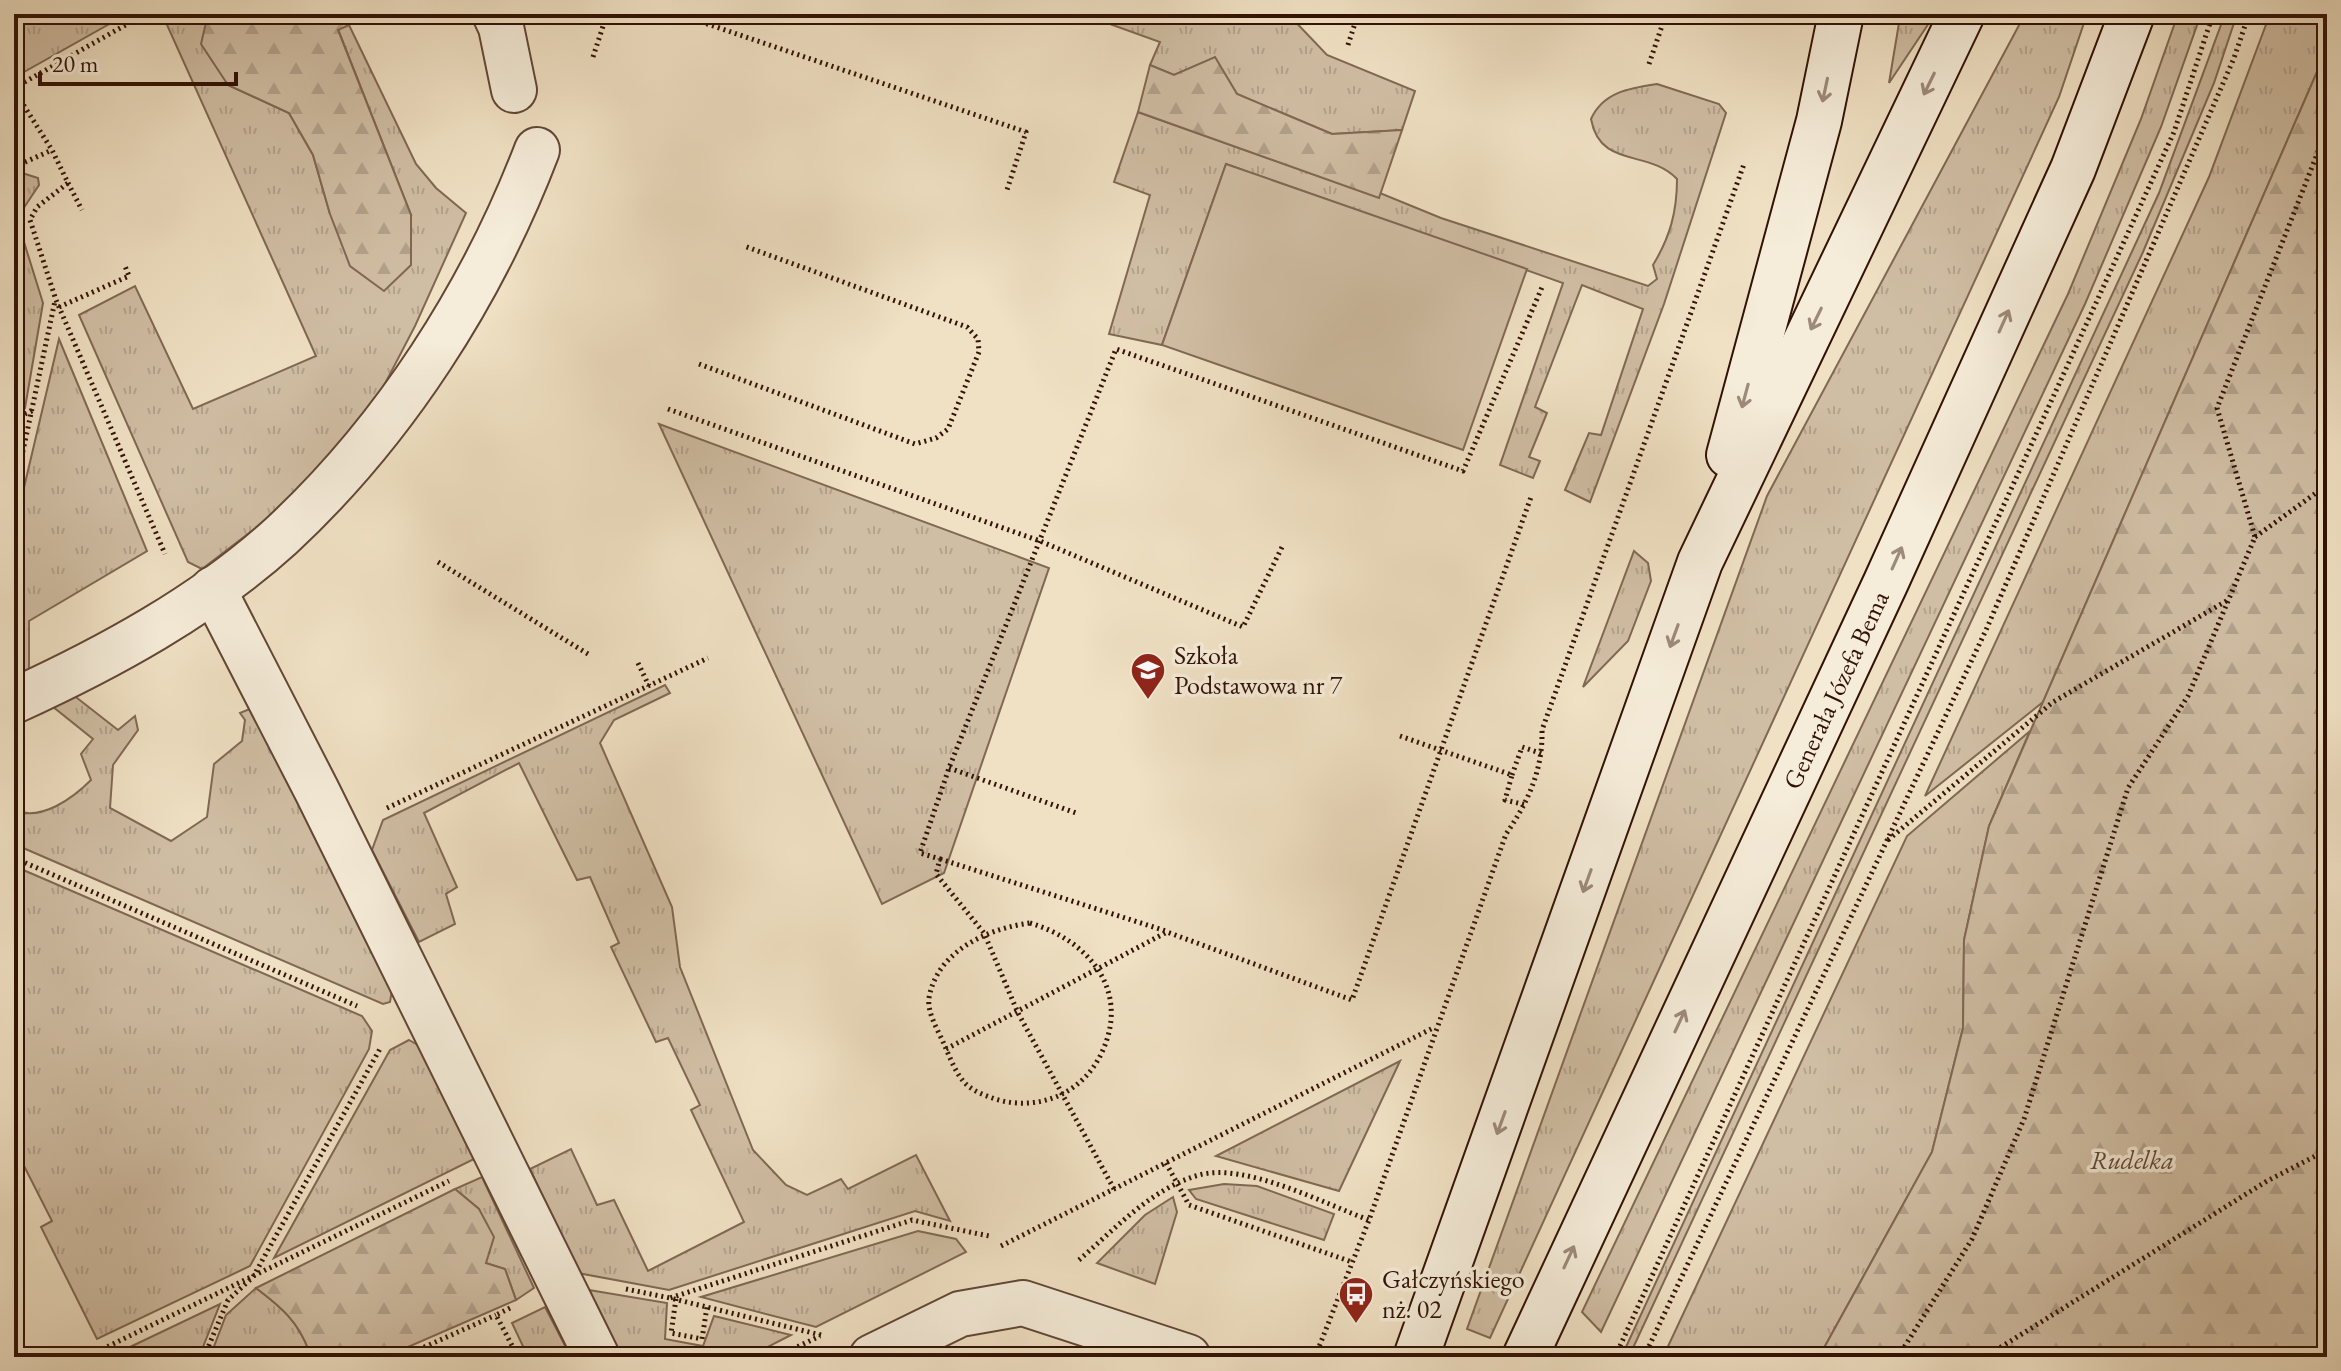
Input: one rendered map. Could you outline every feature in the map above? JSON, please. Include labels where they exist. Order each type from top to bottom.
[{"type":"main road","points":[[495,14],[514,90]]},
{"type":"main road","points":[[1416,1357],[1700,562],[1819,121],[1841,14]]},
{"type":"main road","points":[[1700,562],[1962,14]]},
{"type":"main road","name":"Generała Józefa Bema","points":[[1525,1357],[2047,226],[2132,14]]},
{"type":"main road","points":[[14,701],[89,667],[200,598],[279,538],[347,470],[400,400],[498,242],[537,150]]},
{"type":"main road","points":[[200,598],[355,867],[596,1355]]},
{"type":"main road","points":[[872,1357],[960,1314],[1023,1303],[1188,1357]]},
{"type":"path","points":[[82,210],[52,150],[14,89],[145,14]]},
{"type":"path","points":[[593,57],[607,14]]},
{"type":"path","points":[[678,14],[1028,134],[1007,190]]},
{"type":"path","points":[[1348,45],[1358,14]]},
{"type":"path","points":[[1649,64],[1666,14]]},
{"type":"path","points":[[1615,1357],[2168,146],[2213,14]]},
{"type":"path","points":[[1644,1357],[1986,630],[2234,58],[2249,14]]},
{"type":"path","points":[[2255,537],[2217,408],[2327,129]]},
{"type":"path","points":[[14,167],[52,150]]},
{"type":"path","points":[[1315,1357],[1369,1220],[1506,834],[1526,805],[1543,754],[1542,730],[1745,160]]},
{"type":"path","points":[[68,183],[41,203],[30,220],[59,307],[200,598]]},
{"type":"path","points":[[699,364],[915,444],[936,438],[948,429],[979,352],[978,339],[967,327],[744,246]]},
{"type":"path","points":[[59,307],[129,276],[125,266]]},
{"type":"path","points":[[1531,497],[1352,1000],[1167,932],[920,853],[949,768],[1116,349],[1463,471],[1543,285]]},
{"type":"path","points":[[14,493],[56,300]]},
{"type":"path","points":[[668,409],[1040,541],[1243,627],[1283,545]]},
{"type":"path","points":[[14,419],[34,410]]},
{"type":"path","points":[[1898,1357],[1972,1239],[2024,1119],[2128,788],[2188,696],[2255,537],[2327,485]]},
{"type":"path","points":[[438,562],[588,654]]},
{"type":"path","points":[[1885,843],[2053,702],[2229,600]]},
{"type":"path","points":[[355,867],[382,810],[708,658]]},
{"type":"path","points":[[638,663],[649,686]]},
{"type":"path","points":[[1400,736],[1512,775]]},
{"type":"path","points":[[1526,805],[1505,800],[1512,775],[1522,747],[1543,754]]},
{"type":"path","points":[[949,768],[1079,814]]},
{"type":"path","points":[[14,858],[365,1009]]},
{"type":"path","points":[[940,859],[936,874],[984,933],[1018,1013],[1114,1189]]},
{"type":"path","points":[[1030,923],[1057,931],[1079,945],[1099,969],[1108,994],[1110,1024],[1102,1052],[1085,1077],[1061,1096],[1034,1105],[979,1094],[964,1082],[946,1049],[931,1013],[929,998],[940,973],[984,933],[1030,923]]},
{"type":"path","points":[[946,1049],[1167,932]]},
{"type":"path","points":[[1017,1239],[1436,1027]]},
{"type":"path","points":[[204,1357],[228,1300],[253,1277],[387,1035]]},
{"type":"path","points":[[1985,1357],[2267,1181],[2327,1150]]},
{"type":"path","points":[[86,1357],[497,1158]]},
{"type":"path","points":[[1166,1163],[1189,1205],[1352,1262]]},
{"type":"path","points":[[1023,1303],[1080,1260],[1132,1213],[1197,1175],[1240,1173],[1369,1220]]},
{"type":"path","points":[[821,1335],[670,1298],[912,1220],[989,1236]]},
{"type":"path","points":[[676,1299],[671,1333],[702,1339],[707,1307]]},
{"type":"path","points":[[402,1357],[496,1315]]},
{"type":"green space","points":[[14,14],[127,14],[24,72],[14,70]]},
{"type":"green space","points":[[221,14],[207,18],[228,85],[289,113],[313,155],[330,214],[411,215],[338,29],[349,25],[416,164],[436,188],[466,213],[415,326],[376,401],[282,508],[202,569],[188,562],[79,315],[135,286],[193,409],[316,356],[163,16]]},
{"type":"green space","points":[[221,14],[344,14],[349,25],[338,30],[411,215],[411,265],[384,291],[350,266],[330,214],[313,155],[289,113],[228,85],[201,44],[207,18]]},
{"type":"green space","points":[[1082,14],[1288,14],[1327,55],[1415,91],[1402,130],[1332,134],[1237,94],[1215,58],[1174,75],[1150,65],[1160,42]]},
{"type":"green space","points":[[1901,14],[1935,14],[1889,83],[1900,17]]},
{"type":"green space","points":[[2025,14],[2087,14],[2059,97],[1490,1338],[1467,1329],[1767,496]]},
{"type":"green space","points":[[2178,14],[2201,14],[2161,127],[2085,304],[1601,1332],[1582,1312],[2068,294],[2141,119]]},
{"type":"green space","points":[[2225,14],[2237,14],[2214,83],[2143,252],[1633,1348],[1626,1347],[2159,193]]},
{"type":"green space","points":[[2270,14],[2327,14],[2327,49],[2043,702],[1925,796],[2209,177]]},
{"type":"green space","name":"Rudelka","points":[[2327,49],[2327,1357],[1819,1357],[1932,1152],[1963,1028],[1964,940],[1989,826]]},
{"type":"green space","points":[[1215,57],[1237,94],[1332,134],[1402,130],[1379,198],[1138,112],[1150,65],[1174,75]]},
{"type":"green space","points":[[1657,84],[1719,104],[1726,113],[1664,304],[1590,502],[1565,490],[1589,433],[1601,435],[1643,309],[1582,285],[1535,407],[1547,413],[1529,457],[1540,461],[1533,478],[1500,465],[1563,283],[1226,164],[1162,345],[1109,334],[1150,195],[1114,182],[1138,112],[1378,197],[1380,193],[1441,218],[1648,286],[1657,279],[1653,265],[1671,224],[1677,179],[1666,170],[1604,145],[1596,135],[1591,119],[1610,97]]},
{"type":"green space","points":[[1226,164],[1527,269],[1463,450],[1162,345]]},
{"type":"green space","points":[[19,172],[38,178],[39,185],[21,212],[19,226],[43,303],[25,408],[14,412],[14,174]]},
{"type":"green space","points":[[59,339],[147,551],[29,621],[29,677],[14,683],[14,530]]},
{"type":"green space","points":[[659,424],[1049,568],[944,873],[882,904]]},
{"type":"green space","points":[[1634,551],[1648,563],[1651,581],[1628,641],[1583,687]]},
{"type":"green space","points":[[665,685],[670,693],[614,720],[600,743],[672,907],[680,967],[753,1150],[786,1185],[807,1195],[841,1179],[848,1189],[916,1155],[950,1221],[915,1211],[669,1290],[578,1273],[530,1169],[571,1149],[597,1205],[614,1200],[648,1271],[744,1222],[691,1110],[700,1105],[668,1038],[656,1042],[611,947],[619,943],[590,877],[577,880],[519,763],[424,813],[457,887],[446,894],[455,924],[419,942],[372,850],[383,820]]},
{"type":"green space","points":[[72,694],[118,730],[135,716],[138,730],[113,765],[110,808],[171,841],[207,817],[214,764],[242,741],[245,720],[240,713],[252,708],[392,990],[390,1002],[383,1004],[14,844],[14,810],[24,813],[45,811],[66,801],[91,780],[81,754],[93,739],[52,706]]},
{"type":"green space","points":[[2030,731],[1989,826],[1964,940],[1963,1028],[1932,1152],[1819,1357],[1663,1357],[1907,836]]},
{"type":"green space","points":[[14,866],[362,1016],[372,1031],[369,1049],[250,1266],[97,1339],[41,1227],[52,1221],[21,1160],[14,1162]]},
{"type":"green space","points":[[409,1040],[425,1049],[474,1159],[274,1258],[390,1050]]},
{"type":"green space","points":[[1400,1061],[1339,1191],[1216,1156]]},
{"type":"green space","points":[[482,1177],[534,1288],[516,1300],[505,1269],[485,1263],[479,1209],[455,1189]]},
{"type":"green space","points":[[1224,1184],[1257,1186],[1334,1214],[1324,1240],[1196,1199],[1189,1190]]},
{"type":"green space","points":[[455,1189],[479,1209],[494,1237],[486,1263],[505,1269],[516,1300],[385,1357],[306,1357],[309,1351],[294,1323],[256,1288]]},
{"type":"green space","points":[[1173,1197],[1177,1212],[1155,1284],[1097,1263],[1145,1215]]},
{"type":"green space","points":[[918,1231],[956,1239],[966,1252],[816,1327],[701,1297]]},
{"type":"green space","points":[[256,1288],[294,1323],[309,1351],[306,1357],[210,1357],[226,1315]]},
{"type":"green space","points":[[589,1290],[667,1303],[665,1339],[703,1346],[714,1316],[791,1335],[748,1357],[622,1357]]},
{"type":"green space","points":[[220,1304],[199,1357],[109,1357]]},
{"type":"green space","points":[[545,1307],[571,1357],[528,1357],[512,1323]]},
{"type":"place","name":"Szkoła Podstawowa nr 7","points":[[1148,701]]},
{"type":"place","name":"Gałczyńskiego nż. 02","points":[[1356,1325]]}]
